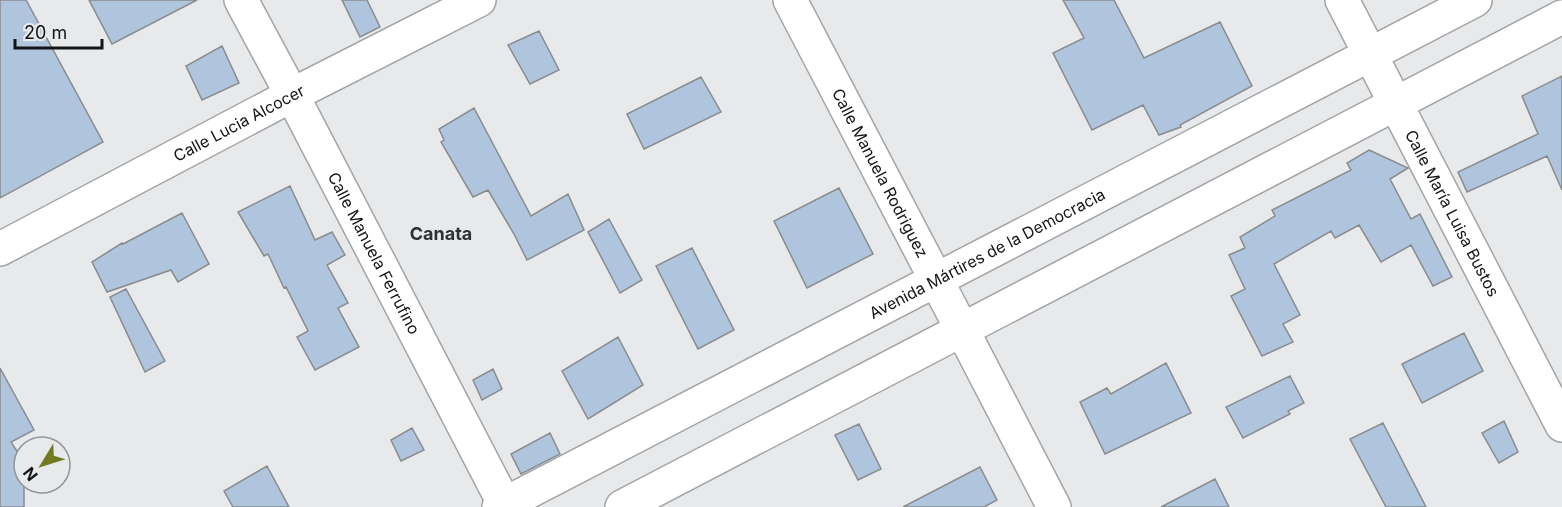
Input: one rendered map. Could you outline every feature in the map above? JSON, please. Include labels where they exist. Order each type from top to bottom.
[{"type":"street","name":"Calle Manuela Ferrufino","points":[[241,0],[504,506]]},
{"type":"street","name":"Calle Lucia Alcocer","points":[[0,249],[478,0]]},
{"type":"street","name":"Calle Manuela Rodriguez","points":[[790,0],[1053,507]]},
{"type":"street","name":"Calle María Luisa Bustos","points":[[1342,0],[1372,54],[1395,104],[1562,425]]},
{"type":"street","name":"Avenida Mártires de la Democracia","points":[[504,506],[1475,0]]},
{"type":"street","points":[[622,507],[1562,17]]},
{"type":"building","points":[[0,0],[26,0],[103,142],[0,198]]},
{"type":"building","points":[[89,0],[197,0],[112,44]]},
{"type":"building","points":[[342,0],[367,0],[380,27],[360,37]]},
{"type":"building","points":[[1063,0],[1114,0],[1144,58],[1220,22],[1252,86],[1180,125],[1181,127],[1159,135],[1143,105],[1092,130],[1053,53],[1084,38]]},
{"type":"building","points":[[539,31],[559,70],[530,84],[508,45]]},
{"type":"building","points":[[222,46],[239,83],[202,100],[186,66]]},
{"type":"building","points":[[1562,76],[1562,190],[1547,156],[1467,192],[1458,172],[1538,134],[1522,96]]},
{"type":"building","points":[[701,77],[721,112],[644,149],[627,114]]},
{"type":"building","points":[[474,108],[531,216],[568,194],[584,230],[527,260],[488,190],[473,197],[441,142],[444,140],[439,129]]},
{"type":"building","points":[[1369,150],[1408,168],[1390,179],[1411,219],[1420,214],[1452,277],[1433,286],[1411,245],[1381,262],[1359,225],[1335,238],[1331,231],[1274,264],[1300,315],[1283,324],[1293,342],[1262,356],[1231,296],[1245,289],[1229,255],[1245,248],[1240,237],[1275,216],[1272,210],[1351,170],[1347,163]]},
{"type":"building","points":[[290,186],[315,240],[332,232],[345,255],[327,265],[348,303],[338,308],[359,347],[315,370],[297,337],[308,331],[268,254],[264,256],[238,212]]},
{"type":"building","points":[[839,188],[873,254],[807,288],[774,221]]},
{"type":"building","points":[[182,213],[209,264],[178,282],[171,270],[107,292],[92,262],[122,243]]},
{"type":"building","points":[[609,219],[642,280],[620,293],[588,232]]},
{"type":"building","points":[[692,248],[734,330],[698,349],[656,266]]},
{"type":"building","points":[[126,289],[165,361],[145,372],[110,297]]},
{"type":"building","points":[[1464,333],[1483,371],[1422,403],[1402,364]]},
{"type":"building","points":[[618,337],[643,385],[588,419],[562,371]]},
{"type":"building","points":[[1166,363],[1191,413],[1105,454],[1080,402],[1107,388],[1111,394]]},
{"type":"building","points":[[0,368],[34,430],[24,435],[12,435],[11,442],[12,495],[24,495],[24,507],[0,507]]},
{"type":"building","points":[[493,369],[502,389],[482,400],[473,380]]},
{"type":"building","points":[[1290,376],[1304,403],[1288,411],[1290,414],[1243,438],[1226,407]]},
{"type":"building","points":[[1504,421],[1518,452],[1499,463],[1482,433]]},
{"type":"building","points":[[1383,423],[1426,507],[1386,507],[1350,439]]},
{"type":"building","points":[[859,424],[881,469],[858,480],[835,435]]},
{"type":"building","points":[[412,428],[424,450],[401,461],[391,440]]},
{"type":"building","points":[[550,433],[560,454],[521,474],[511,454]]},
{"type":"building","points":[[267,466],[289,507],[233,507],[224,491]]},
{"type":"building","points":[[980,467],[997,500],[984,507],[903,507]]},
{"type":"building","points":[[1215,479],[1229,507],[1161,507]]},
{"type":"district","name":"Canata","points":[[441,234]]}]
